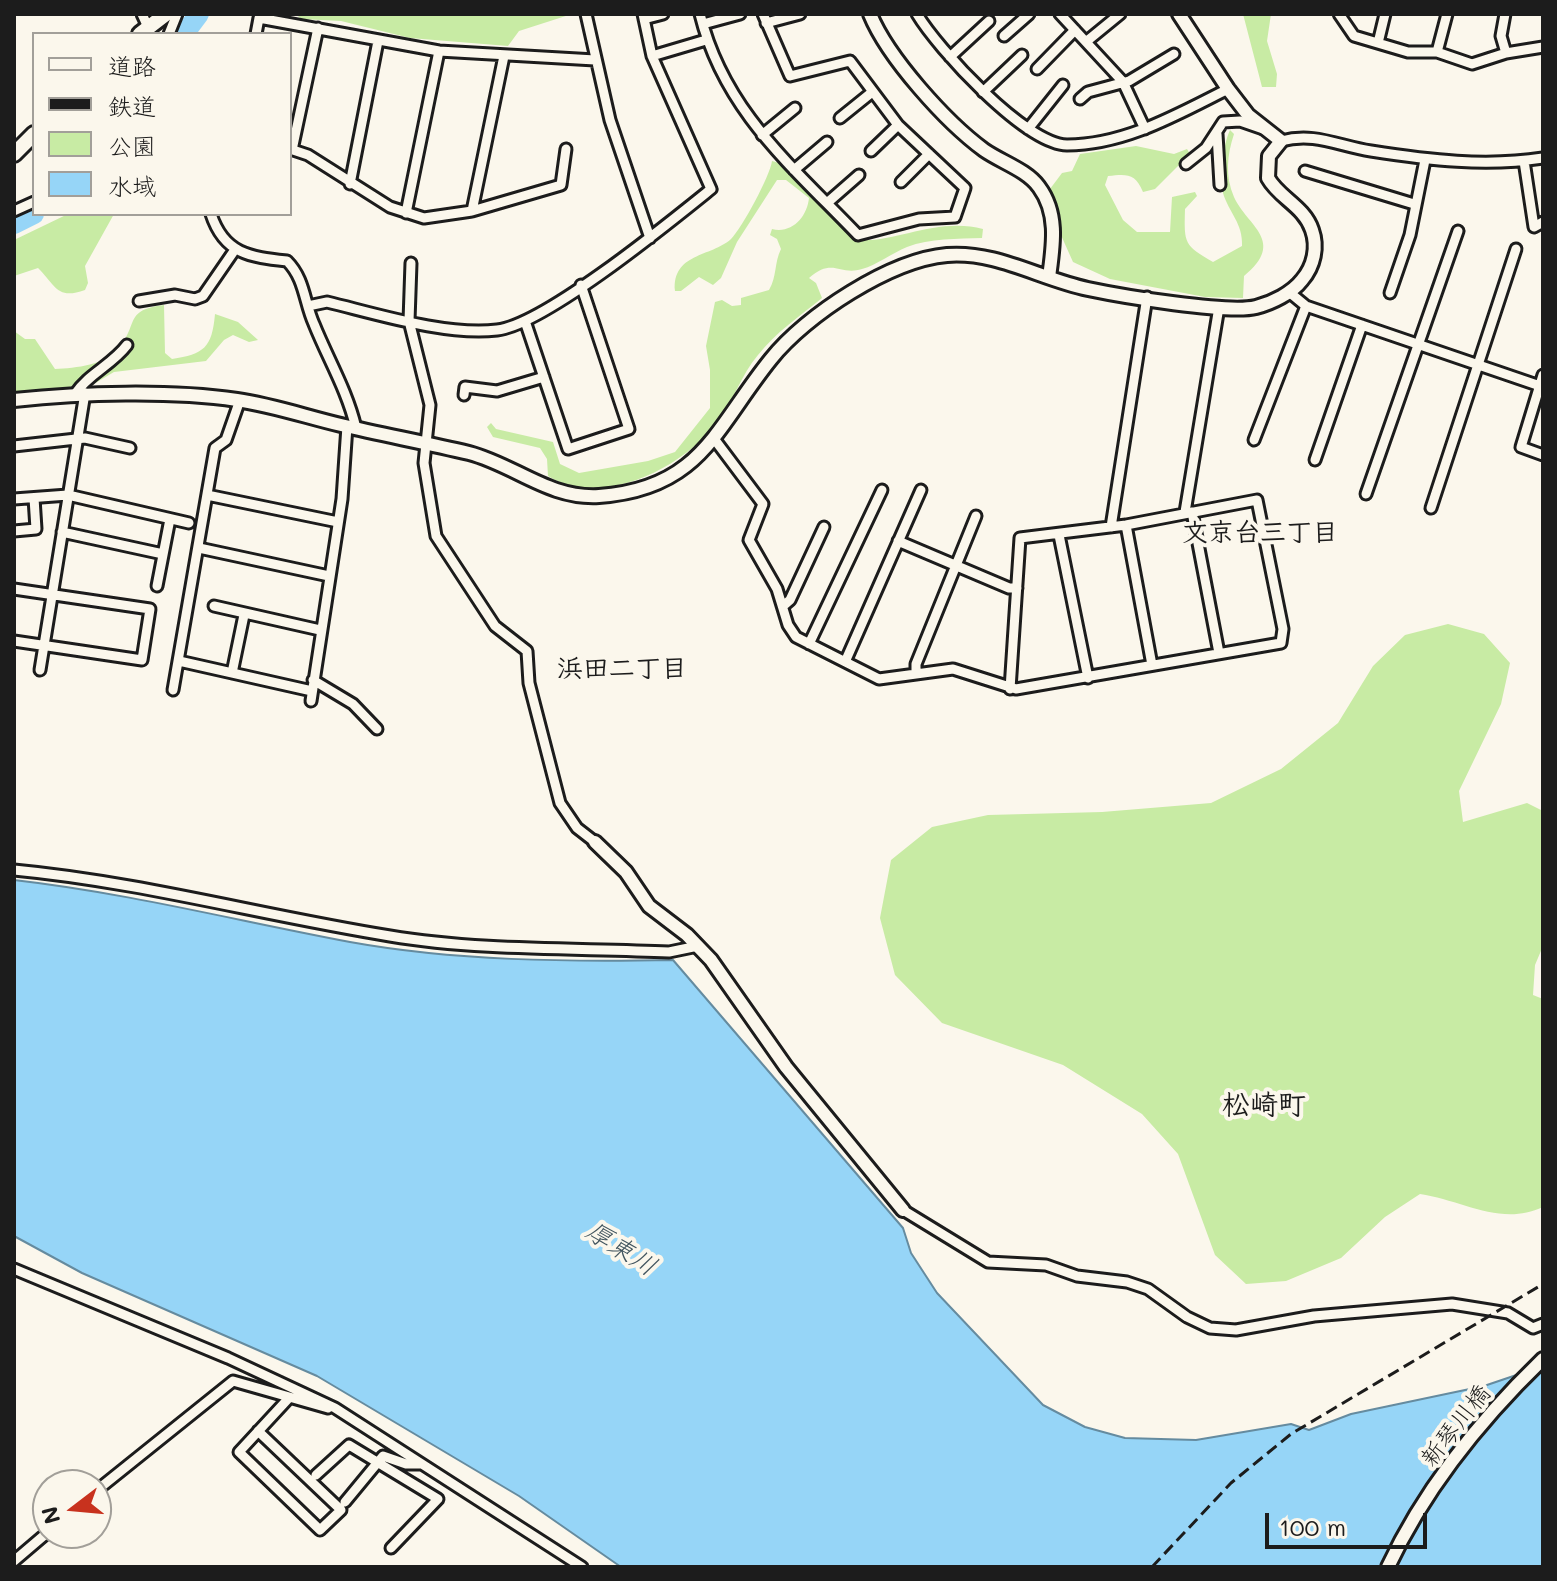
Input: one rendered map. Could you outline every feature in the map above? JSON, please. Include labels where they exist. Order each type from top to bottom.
[{"type":"main road","points":[[143,25],[166,14]]},
{"type":"main road","points":[[14,154],[32,136]]},
{"type":"street","points":[[586,14],[618,146],[650,238]]},
{"type":"street","points":[[308,306],[327,302],[409,321],[486,331],[512,327],[650,238],[711,189],[652,56],[644,16],[663,14]]},
{"type":"street","points":[[740,14],[702,19],[706,40],[722,77],[746,117],[858,235],[919,219],[955,217],[965,188],[898,125],[850,61],[790,76],[765,19],[800,14]]},
{"type":"street","points":[[870,14],[885,42],[962,131],[1039,186],[1048,205],[1053,231],[1049,277]]},
{"type":"street","points":[[917,14],[950,57],[983,92],[1028,129],[1062,145],[1145,129],[1228,89]]},
{"type":"street","points":[[1004,36],[1029,14]]},
{"type":"street","points":[[1060,14],[1123,82],[1145,129]]},
{"type":"street","points":[[1087,41],[1120,14]]},
{"type":"street","points":[[1179,14],[1248,115],[1281,141]]},
{"type":"street","points":[[1339,14],[1354,36],[1408,52],[1437,52],[1472,64],[1506,53],[1543,47]]},
{"type":"street","points":[[1378,43],[1385,14]]},
{"type":"street","points":[[1437,52],[1447,14]]},
{"type":"street","points":[[1505,14],[1501,36],[1506,53]]},
{"type":"street","points":[[256,32],[259,18],[439,51],[595,60]]},
{"type":"street","points":[[950,57],[989,21]]},
{"type":"street","points":[[292,145],[318,28]]},
{"type":"street","points":[[1037,69],[1075,30]]},
{"type":"street","points":[[652,56],[706,40]]},
{"type":"street","points":[[350,184],[378,41]]},
{"type":"street","points":[[406,213],[439,51]]},
{"type":"street","points":[[1080,99],[1088,92],[1123,82],[1174,54]]},
{"type":"street","points":[[983,92],[1022,55]]},
{"type":"street","points":[[472,211],[504,56]]},
{"type":"street","points":[[1028,129],[1063,85]]},
{"type":"street","points":[[840,118],[871,93]]},
{"type":"street","points":[[762,135],[795,108]]},
{"type":"street","points":[[1186,164],[1199,156],[1223,122],[1231,120],[1269,130]]},
{"type":"street","points":[[871,151],[898,125]]},
{"type":"street","points":[[1217,134],[1220,185]]},
{"type":"street","points":[[14,400],[80,394],[240,400],[484,458],[552,491],[595,496],[657,483],[693,461],[715,440],[769,361],[797,333],[896,268],[946,255],[968,255],[1011,263],[1088,289],[1219,307],[1255,307],[1289,292],[1306,276],[1315,244],[1303,213],[1268,178],[1269,156],[1281,141],[1310,136],[1425,160],[1466,163],[1543,158]]},
{"type":"street","points":[[794,170],[827,142]]},
{"type":"street","points":[[292,150],[308,155],[350,184],[406,213],[424,218],[472,211],[561,185],[566,149]]},
{"type":"street","points":[[901,182],[929,154]]},
{"type":"street","points":[[1390,293],[1410,235],[1425,160]]},
{"type":"street","points":[[1524,161],[1534,227],[1543,222]]},
{"type":"street","points":[[1305,171],[1414,204]]},
{"type":"street","points":[[827,203],[859,175]]},
{"type":"street","points":[[212,216],[222,238],[234,251],[247,256],[287,261],[299,275],[308,306],[338,371],[351,427],[312,691]]},
{"type":"street","points":[[1366,494],[1458,231]]},
{"type":"street","points":[[1431,508],[1516,249]]},
{"type":"street","points":[[139,301],[175,295],[195,299],[203,296],[234,251]]},
{"type":"street","points":[[411,263],[409,321],[430,405],[423,444],[436,536],[495,626],[527,651],[529,683],[560,803],[577,828],[626,872],[655,913],[698,946],[803,1090],[903,1210],[988,1262],[1046,1265],[1077,1276],[1127,1282],[1148,1289],[1187,1317],[1210,1328],[1236,1330],[1314,1316],[1452,1304],[1508,1313],[1533,1328],[1543,1324]]},
{"type":"street","points":[[525,321],[568,449],[629,429],[581,285]]},
{"type":"street","points":[[1289,292],[1306,306],[1541,386]]},
{"type":"street","points":[[1111,527],[1147,297]]},
{"type":"street","points":[[1254,440],[1306,306]]},
{"type":"street","points":[[1219,307],[1189,512],[1219,653]]},
{"type":"street","points":[[1315,460],[1362,325]]},
{"type":"street","points":[[40,670],[77,440],[80,394],[83,383],[116,359],[127,345]]},
{"type":"street","points":[[1543,375],[1521,447],[1543,455]]},
{"type":"street","points":[[464,395],[465,387],[497,391],[544,377]]},
{"type":"street","points":[[173,690],[215,448],[226,440],[240,400]]},
{"type":"street","points":[[14,446],[85,438],[130,448]]},
{"type":"street","points":[[715,440],[763,504],[749,540],[761,557],[796,637],[879,679],[953,669],[1010,689],[1281,643],[1283,629],[1257,500],[1126,525],[1020,538],[1010,689]]},
{"type":"street","points":[[809,644],[882,490]]},
{"type":"street","points":[[845,662],[921,490]]},
{"type":"street","points":[[14,499],[68,495],[189,523]]},
{"type":"street","points":[[207,495],[338,522]]},
{"type":"street","points":[[14,531],[36,529],[34,498]]},
{"type":"street","points":[[916,673],[916,664],[976,516]]},
{"type":"street","points":[[157,586],[170,519]]},
{"type":"street","points":[[1126,525],[1152,665]]},
{"type":"street","points":[[783,606],[790,600],[824,527]]},
{"type":"street","points":[[62,532],[163,554]]},
{"type":"street","points":[[1059,535],[1088,678]]},
{"type":"street","points":[[898,541],[1009,588],[1017,588]]},
{"type":"street","points":[[199,548],[329,576]]},
{"type":"street","points":[[14,589],[150,609],[142,660],[14,641]]},
{"type":"street","points":[[214,606],[320,630]]},
{"type":"street","points":[[232,673],[244,615]]},
{"type":"street","points":[[179,661],[312,691],[353,704],[377,729]]},
{"type":"street","points":[[14,870],[109,881],[234,909],[394,937],[669,952],[698,946]]},
{"type":"street","points":[[14,1269],[228,1358],[335,1408],[582,1567]]},
{"type":"street","name":"新琴川橋","points":[[1388,1567],[1424,1503],[1472,1436],[1543,1359]]},
{"type":"street","points":[[112,1478],[233,1381],[315,1407],[335,1408]]},
{"type":"street","points":[[258,1431],[341,1510],[320,1530],[239,1452],[258,1431],[288,1399]]},
{"type":"street","points":[[316,1475],[345,1445],[438,1499],[391,1548]]},
{"type":"street","points":[[345,1502],[383,1456],[391,1456],[406,1464],[423,1464]]},
{"type":"street","points":[[14,1560],[32,1545]]},
{"type":"green space","points":[[296,14],[572,14],[519,31],[508,46],[410,38],[341,21],[301,19]]},
{"type":"green space","points":[[1243,14],[1271,14],[1267,41],[1277,74],[1276,87],[1262,87]]},
{"type":"green space","points":[[1230,130],[1234,134],[1228,166],[1231,189],[1263,243],[1256,264],[1244,276],[1243,298],[1205,297],[1110,279],[1073,262],[1060,233],[1050,189],[1062,173],[1072,171],[1080,154],[1136,146],[1174,154],[1187,149],[1190,154],[1155,189],[1143,192],[1130,176],[1108,176],[1105,185],[1123,220],[1137,232],[1170,232],[1172,197],[1195,192],[1197,196],[1185,209],[1186,237],[1191,247],[1213,262],[1242,246],[1238,224],[1223,193],[1221,179]]},
{"type":"green space","points":[[772,161],[783,164],[851,237],[877,239],[946,226],[964,226],[983,229],[982,238],[925,242],[907,247],[862,269],[830,268],[817,272],[809,278],[816,283],[822,298],[780,332],[758,355],[717,423],[683,455],[640,479],[616,486],[592,488],[569,485],[548,476],[547,459],[540,448],[493,437],[487,427],[491,423],[496,429],[553,442],[560,464],[579,473],[648,461],[675,452],[710,408],[710,370],[706,346],[715,302],[722,300],[732,306],[741,305],[741,298],[769,290],[781,249],[777,239],[770,235],[772,229],[786,229],[797,222],[805,212],[809,198],[786,180],[777,180],[737,242],[721,278],[713,285],[699,277],[681,291],[675,291],[676,279],[686,263],[723,245],[736,233],[761,189]]},
{"type":"green space","points":[[64,216],[113,216],[85,266],[88,283],[85,290],[76,293],[58,290],[38,268],[14,276],[14,240]]},
{"type":"green space","points":[[164,305],[165,353],[172,359],[199,352],[209,342],[215,314],[238,322],[258,340],[249,342],[233,335],[224,340],[206,361],[114,372],[92,385],[80,381],[64,391],[14,395],[14,331],[25,339],[35,339],[55,369],[81,366],[99,362],[113,354],[125,339],[137,314]]},
{"type":"green space","points":[[1448,624],[1484,634],[1510,663],[1501,704],[1459,791],[1463,822],[1527,803],[1543,811],[1543,946],[1535,965],[1533,995],[1543,999],[1543,1207],[1512,1214],[1497,1213],[1420,1194],[1385,1217],[1341,1258],[1286,1281],[1246,1284],[1215,1255],[1178,1154],[1142,1114],[1063,1065],[942,1023],[895,975],[880,918],[891,860],[932,827],[988,815],[1102,812],[1211,803],[1281,769],[1338,723],[1373,666],[1405,635]]},
{"type":"water","name":"厚東川","points":[[14,880],[141,900],[350,942],[430,953],[511,959],[673,960],[903,1228],[911,1253],[937,1293],[1043,1405],[1085,1427],[1125,1438],[1196,1440],[1291,1424],[1309,1430],[1351,1414],[1484,1386],[1543,1366],[1543,1567],[621,1567],[519,1496],[317,1376],[82,1273],[14,1236]]},
{"type":"waterway","points":[[186,32],[199,14]]},
{"type":"waterway","points":[[14,224],[32,215]]},
{"type":"railway","points":[[1152,1567],[1231,1483],[1291,1434],[1543,1284]]},
{"type":"district","name":"文京台三丁目","points":[[1260,533]]},
{"type":"district","name":"浜田二丁目","points":[[622,669]]},
{"type":"district","name":"松崎町","points":[[1264,1105]]}]
